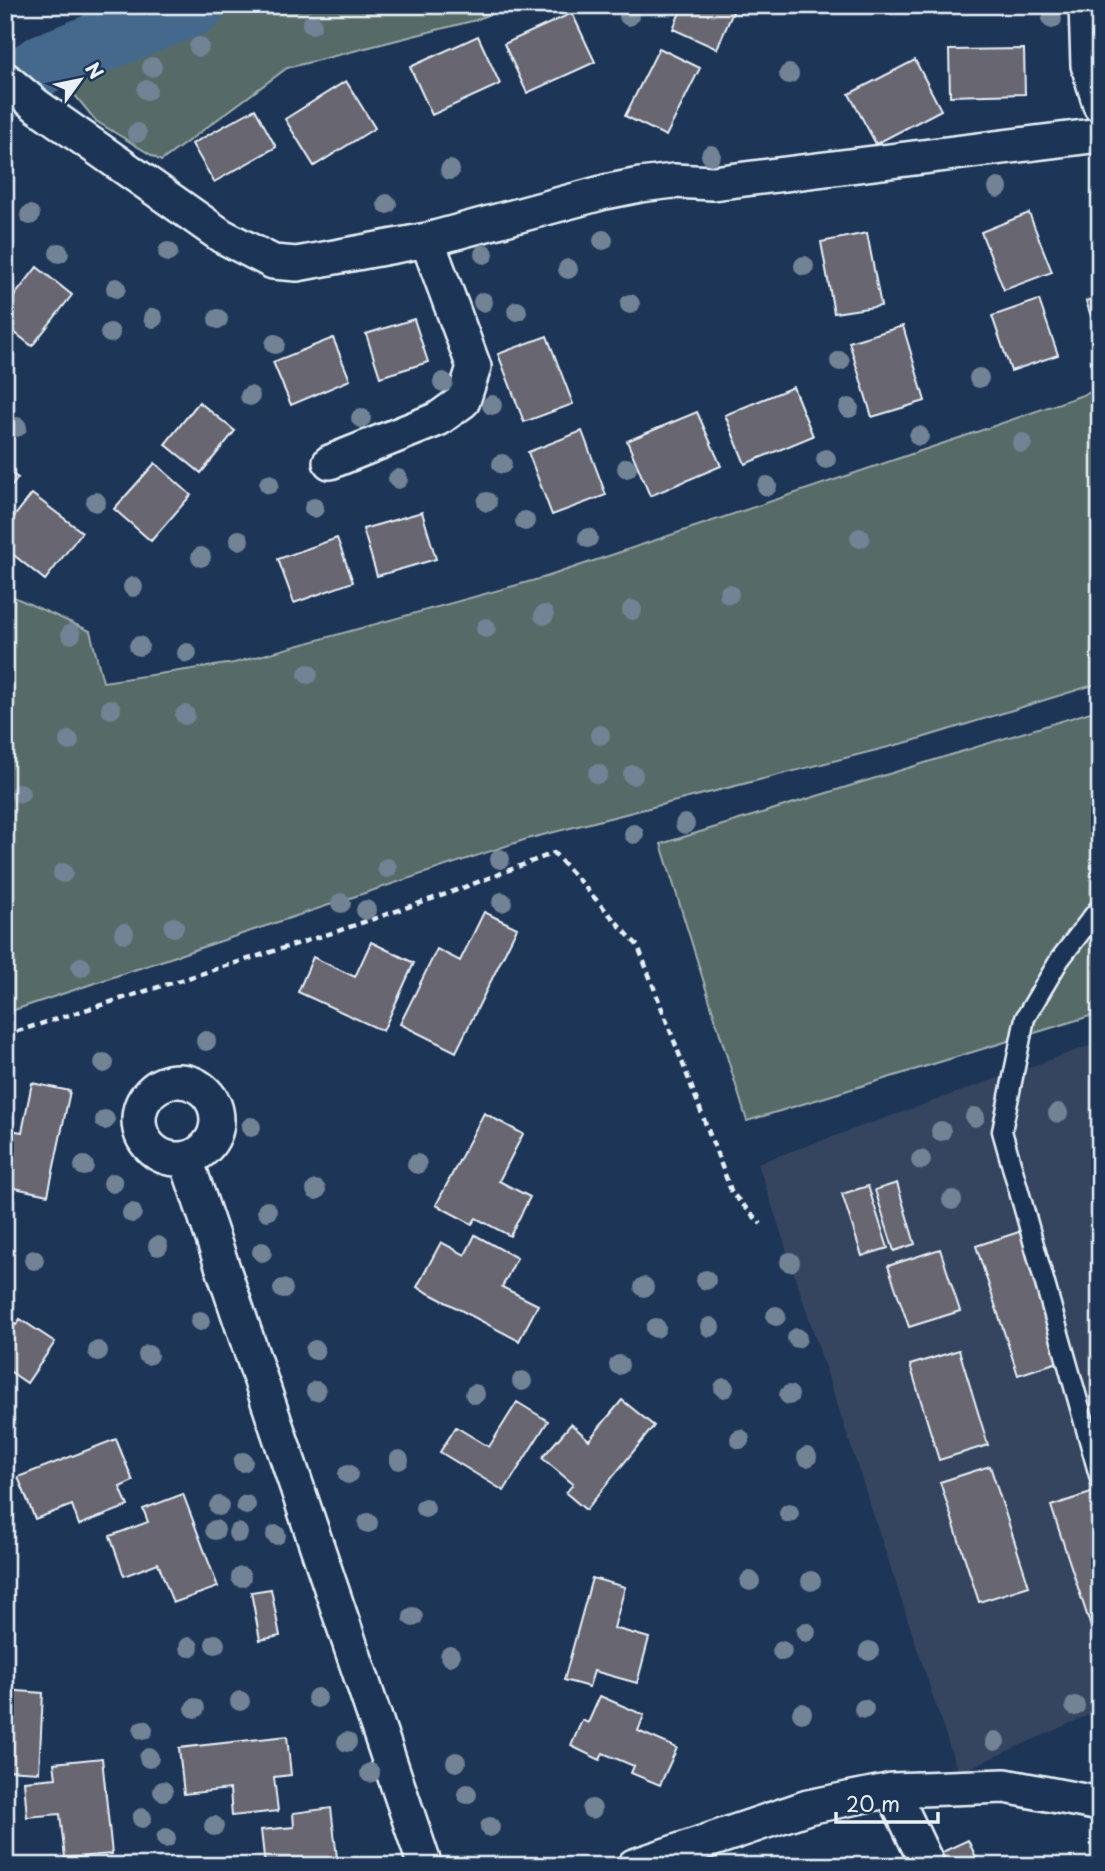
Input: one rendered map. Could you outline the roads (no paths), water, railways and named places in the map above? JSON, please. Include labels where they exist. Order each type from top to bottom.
[{"type":"street","points":[[1086,5],[1088,65],[1100,105]]},
{"type":"street","points":[[5,79],[37,106],[222,236],[273,262],[297,264],[427,240],[640,185],[674,181],[713,183],[1100,135]]},
{"type":"street","points":[[330,462],[438,419],[463,401],[474,367],[427,240]]},
{"type":"street","points":[[186,1159],[425,1866]]},
{"type":"street","points":[[635,1866],[808,1807],[892,1790],[1005,1786],[1100,1804]]},
{"type":"street","points":[[892,1790],[928,1866]]},
{"type":"lane","points":[[1100,907],[1060,959],[1025,1018],[1002,1131],[1100,1479]]},
{"type":"waterway","points":[[5,88],[44,64],[195,5]]}]
